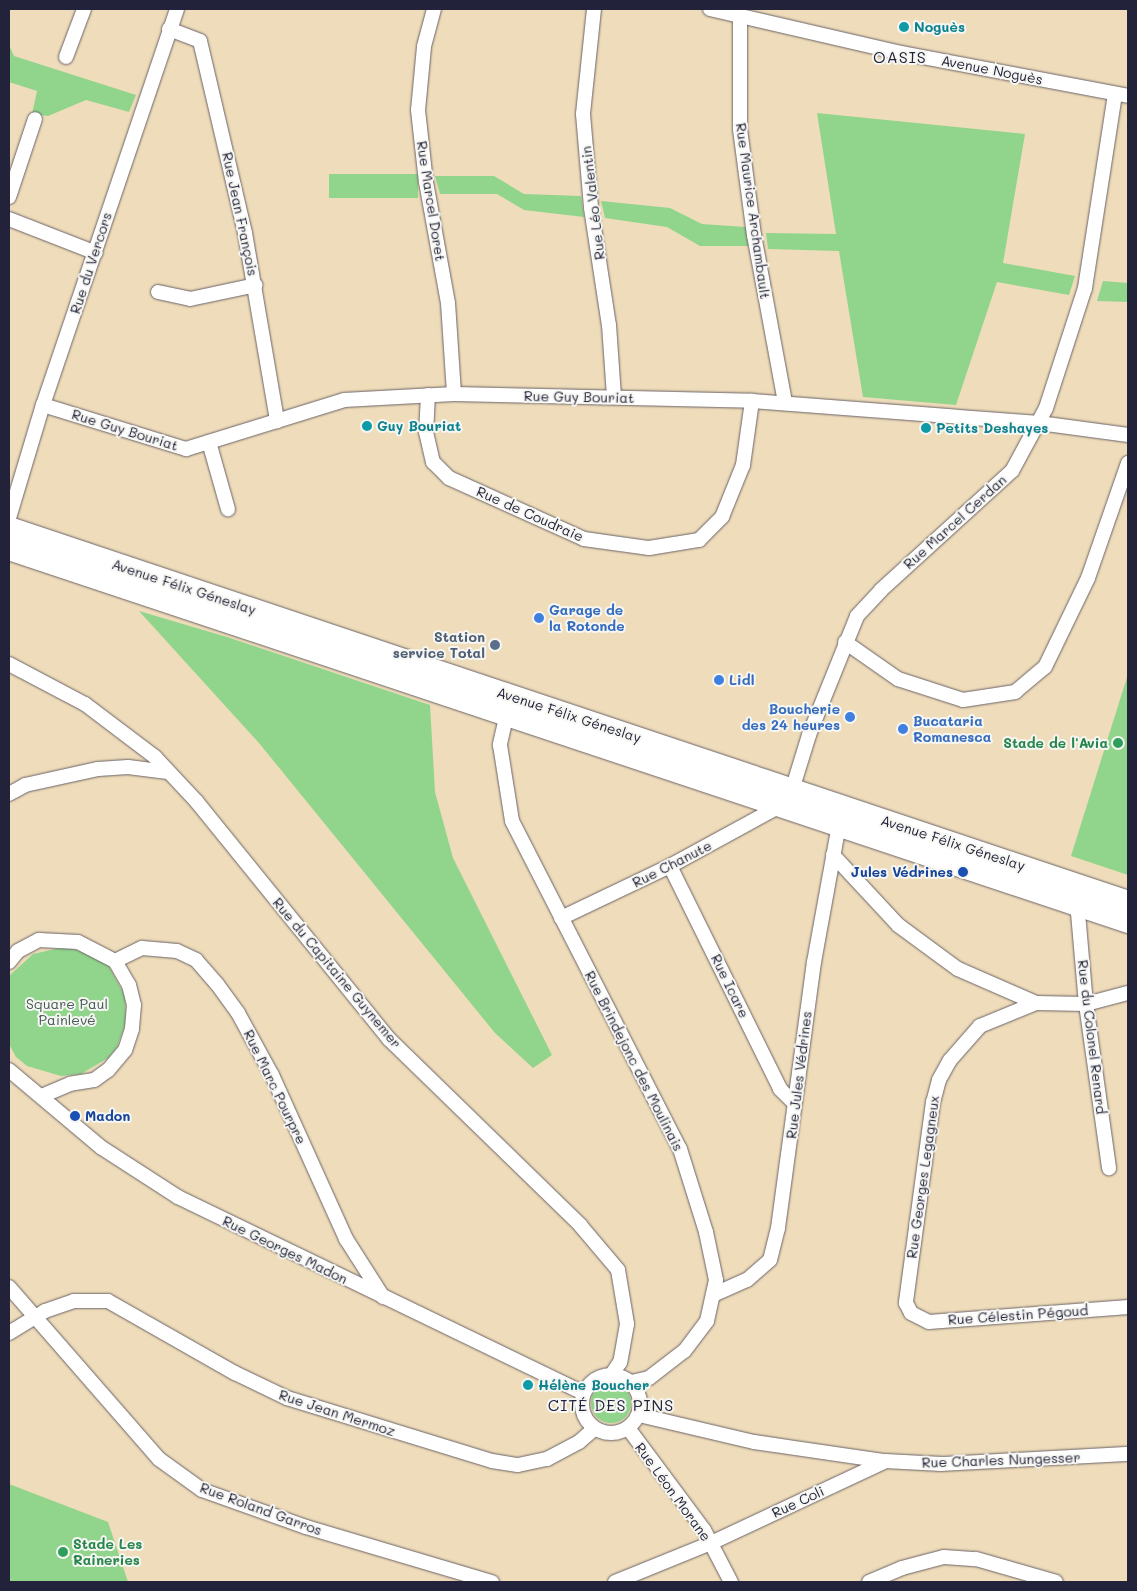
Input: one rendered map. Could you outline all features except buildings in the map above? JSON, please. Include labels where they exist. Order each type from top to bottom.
[{"type":"main road","name":"Avenue Félix Géneslay","points":[[9,528],[509,706]]},
{"type":"main road","name":"Avenue Félix Géneslay","points":[[9,550],[509,706],[841,816],[1081,896],[1128,922]]},
{"type":"main road","name":"Avenue Félix Géneslay","points":[[1081,896],[1128,902]]},
{"type":"street","points":[[66,57],[84,9]]},
{"type":"street","name":"Rue du Vercors","points":[[9,518],[43,405],[96,253],[176,9]]},
{"type":"street","name":"Rue Marcel Doret","points":[[434,9],[424,47],[418,110],[426,182],[448,303],[454,394]]},
{"type":"street","name":"Rue Léo Valentin","points":[[594,9],[583,114],[591,208],[609,325],[614,397]]},
{"type":"street","name":"Avenue Noguès","points":[[710,9],[901,53],[1122,95]]},
{"type":"street","name":"Rue Maurice Archambault","points":[[740,16],[740,129],[754,234],[785,403]]},
{"type":"street","name":"Rue Jean François","points":[[169,28],[200,41],[256,285],[277,421]]},
{"type":"street","name":"Rue Marcel Cerdan","points":[[786,798],[808,735],[857,616],[881,590],[1012,471],[1039,423],[1085,288],[1122,95]]},
{"type":"street","points":[[9,197],[35,119]]},
{"type":"street","points":[[9,219],[96,253]]},
{"type":"street","points":[[158,292],[190,299],[256,285]]},
{"type":"street","name":"Rue Guy Bouriat","points":[[43,405],[186,449],[344,400],[454,394],[785,403],[1039,423],[1128,435]]},
{"type":"street","name":"Rue de Coudraie","points":[[428,395],[426,432],[432,462],[449,478],[584,539],[649,548],[699,540],[722,517],[743,465],[752,401]]},
{"type":"street","points":[[209,442],[228,509]]},
{"type":"street","points":[[845,642],[898,679],[963,700],[1015,692],[1045,666],[1049,658],[1088,578],[1128,463]]},
{"type":"street","name":"Rue du Capitaine Guynemer","points":[[9,664],[85,704],[139,744],[168,772],[197,802],[389,1039],[580,1225],[618,1270],[627,1324],[620,1362],[612,1374]]},
{"type":"street","name":"Rue Brindejonc des Moulinais","points":[[509,706],[500,745],[512,821],[680,1150],[706,1232],[716,1280],[715,1294],[707,1321],[684,1351],[649,1378],[631,1382]]},
{"type":"street","points":[[9,794],[25,785],[98,769],[128,767],[168,772]]},
{"type":"street","name":"Rue Chanute","points":[[561,918],[670,866],[786,798]]},
{"type":"street","name":"Rue Jules Védrines","points":[[715,1294],[747,1280],[770,1260],[778,1228],[794,1103],[833,855],[841,816]]},
{"type":"street","points":[[833,855],[898,924],[932,953],[958,969],[1036,1003],[1086,1004],[1128,992]]},
{"type":"street","name":"Rue Icare","points":[[670,866],[780,1089],[794,1103]]},
{"type":"street","name":"Rue du Colonel Renard","points":[[1081,896],[1086,1004],[1109,1168]]},
{"type":"street","points":[[9,962],[18,951],[39,940],[60,939],[78,942],[115,961],[129,985],[134,1005],[132,1029],[124,1050],[108,1070],[94,1080],[70,1084],[42,1096]]},
{"type":"street","name":"Rue Marc Pourpre","points":[[115,961],[142,948],[177,951],[196,960],[217,984],[238,1013],[272,1075],[346,1239],[383,1297]]},
{"type":"street","name":"Rue Georges Legagneux","points":[[911,1313],[906,1292],[938,1080],[950,1060],[980,1026],[1036,1003]]},
{"type":"street","name":"Rue Georges Madon","points":[[9,1070],[102,1148],[178,1197],[583,1392]]},
{"type":"street","name":"Rue Roland Garros","points":[[9,1287],[33,1319],[159,1459],[202,1490],[306,1527],[492,1582]]},
{"type":"street","name":"Rue Jean Mermoz","points":[[9,1333],[45,1310],[74,1301],[108,1301],[235,1373],[287,1398],[492,1462],[518,1465],[547,1459],[579,1442],[594,1428]]},
{"type":"street","name":"Rue Célestin Pégoud","points":[[911,1313],[929,1322],[1128,1307]]},
{"type":"street","points":[[612,1374],[631,1382],[640,1399],[639,1415],[628,1428],[617,1433],[594,1428],[581,1408],[583,1392],[594,1379],[612,1374]]},
{"type":"street","name":"Rue Charles Nungesser","points":[[639,1415],[754,1442],[885,1462],[942,1464],[1128,1454]]},
{"type":"street","name":"Rue Léon Morane","points":[[628,1428],[711,1543],[731,1582]]},
{"type":"street","name":"Rue Coli","points":[[711,1543],[885,1462]]},
{"type":"street","points":[[615,1582],[711,1543]]},
{"type":"street","points":[[869,1582],[902,1568],[944,1557],[976,1559],[1056,1582]]},
{"type":"green space","points":[[9,45],[14,56],[136,95],[129,112],[86,100],[48,116],[32,114],[37,91],[9,82]]},
{"type":"green space","points":[[817,113],[1025,134],[1003,263],[1075,276],[1069,295],[997,282],[956,405],[863,397],[839,251],[768,249],[766,233],[836,234]]},
{"type":"green space","points":[[329,174],[418,174],[418,198],[329,198]]},
{"type":"green space","points":[[435,176],[494,176],[524,194],[581,196],[584,217],[524,210],[497,194],[440,194]]},
{"type":"green space","points":[[601,201],[670,208],[702,224],[746,227],[749,246],[700,246],[667,227],[605,218]]},
{"type":"green space","points":[[1103,281],[1128,283],[1128,302],[1097,301]]},
{"type":"green space","points":[[139,611],[227,637],[430,705],[435,792],[453,858],[552,1055],[533,1068],[495,1033],[259,743]]},
{"type":"green space","name":"Stade de l'Avia","points":[[1128,674],[1128,875],[1071,856]]},
{"type":"green space","name":"Square Paul Painlevé","points":[[64,947],[91,954],[108,965],[125,996],[126,1022],[117,1047],[108,1058],[81,1074],[61,1076],[27,1066],[16,1057],[9,1044],[9,976],[33,954]]},
{"type":"green space","points":[[611,1383],[625,1389],[631,1403],[625,1417],[611,1423],[597,1417],[591,1403],[597,1389]]},
{"type":"green space","name":"Stade Les Raineries","points":[[9,1484],[108,1522],[128,1582],[9,1582]]},
{"type":"place","name":"Noguès","points":[[904,27]]},
{"type":"place","name":"Guy Bouriat","points":[[367,426]]},
{"type":"place","name":"Petits Deshayes","points":[[926,428]]},
{"type":"place","name":"Garage de la Rotonde","points":[[539,618]]},
{"type":"place","name":"Station service Total","points":[[495,645]]},
{"type":"place","name":"Lidl","points":[[719,680]]},
{"type":"place","name":"Boucherie des 24 heures","points":[[850,717]]},
{"type":"place","name":"Bucataria Romanesca","points":[[903,729]]},
{"type":"place","name":"Stade de l'Avia","points":[[1118,743]]},
{"type":"place","name":"Jules Védrines","points":[[963,872]]},
{"type":"place","name":"Madon","points":[[75,1116]]},
{"type":"place","name":"Hélène Boucher","points":[[528,1385]]},
{"type":"place","name":"Stade Les Raineries","points":[[63,1552]]},
{"type":"district","name":"OASIS","points":[[900,57]]},
{"type":"district","name":"CITÉ DES PINS","points":[[611,1405]]}]
